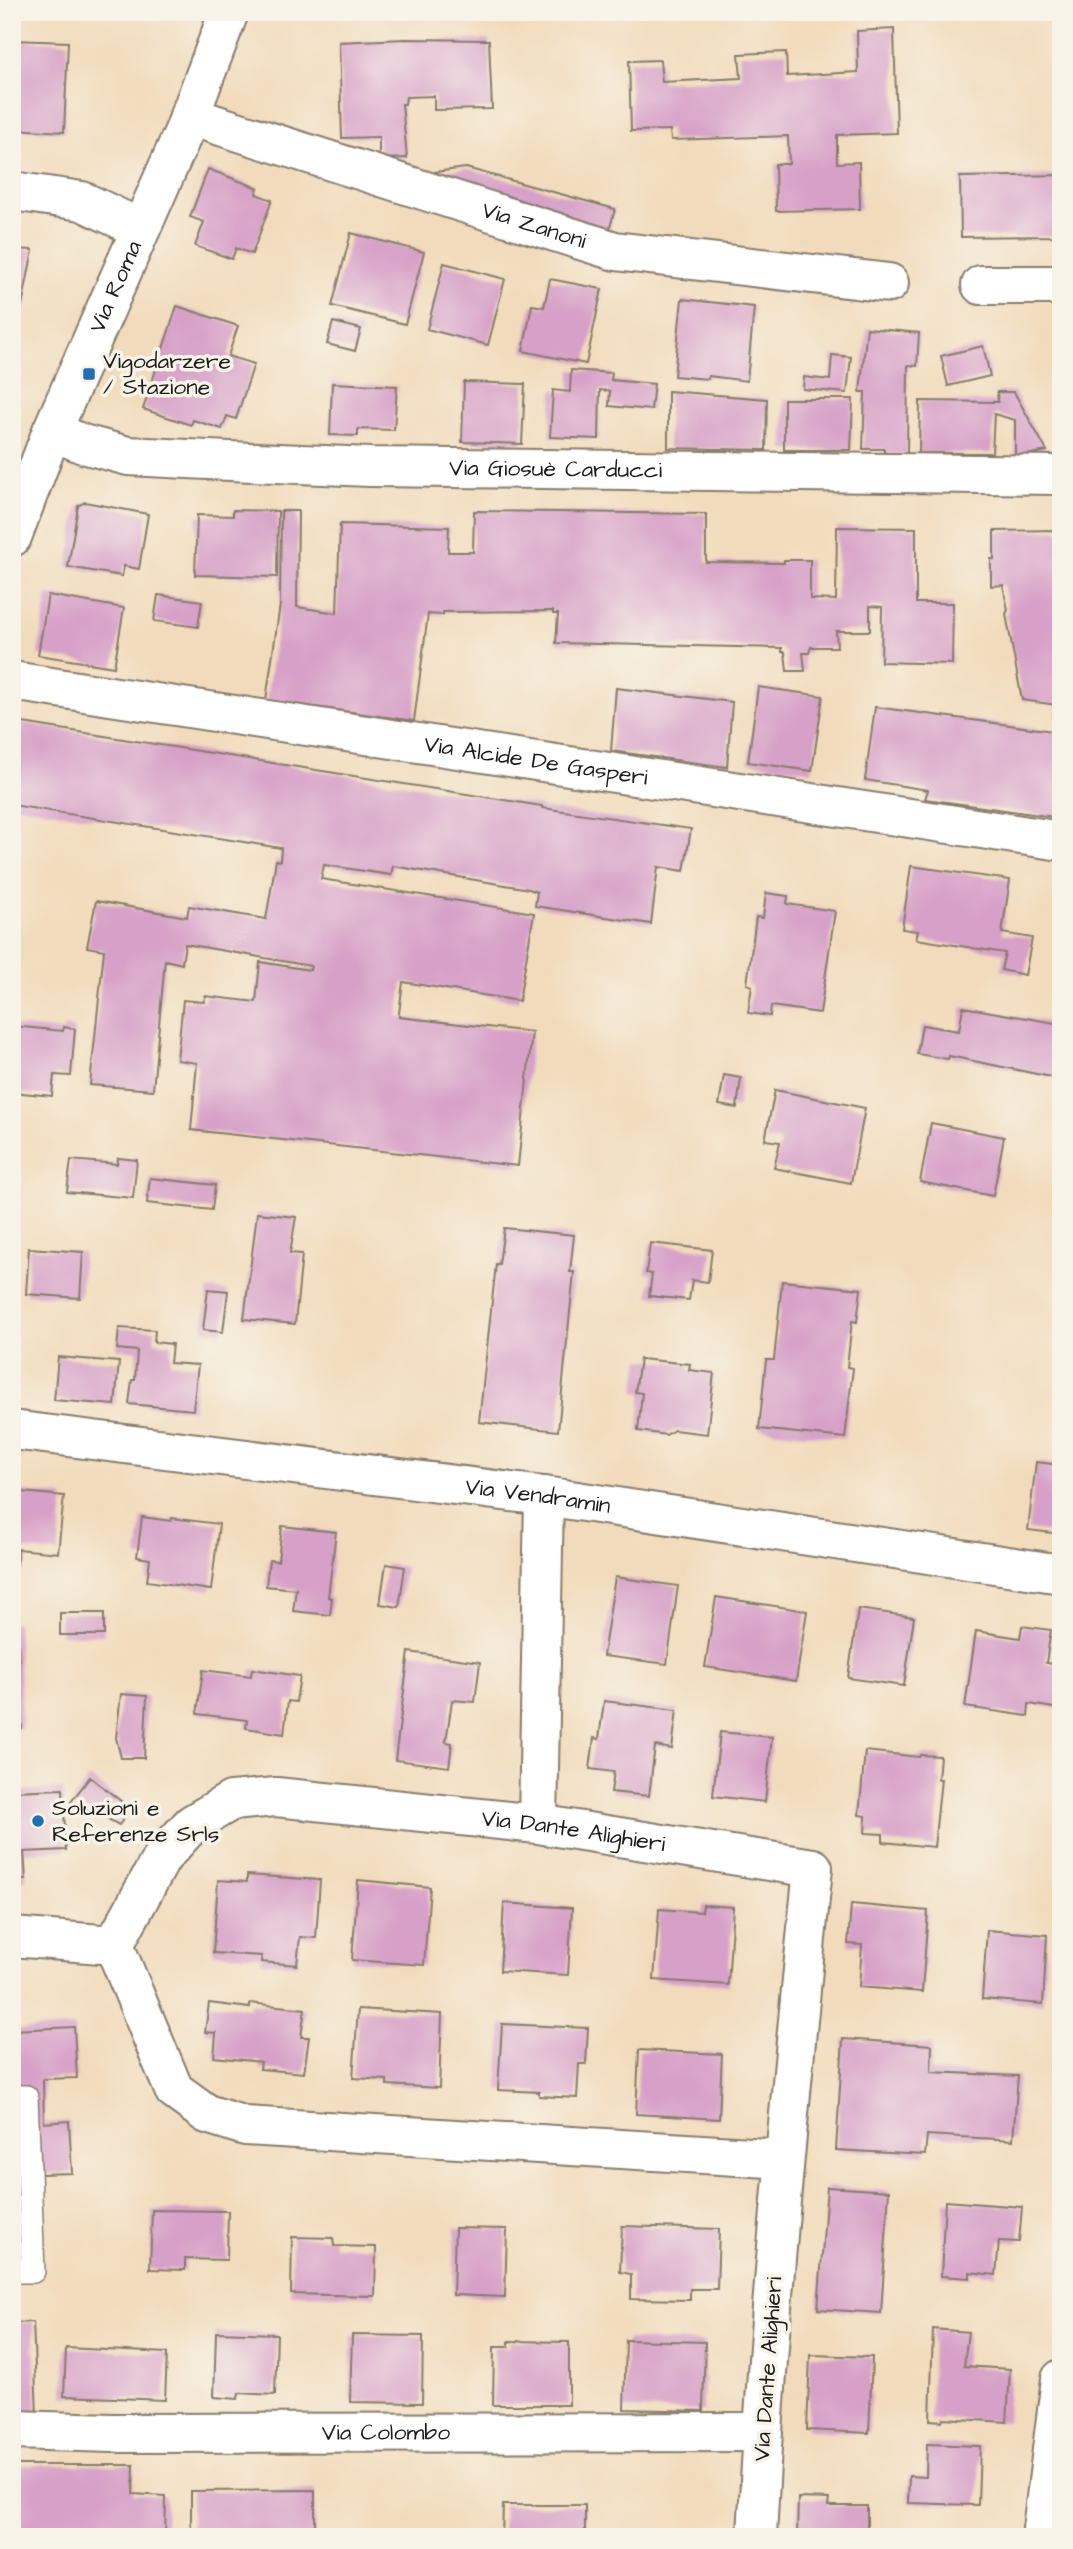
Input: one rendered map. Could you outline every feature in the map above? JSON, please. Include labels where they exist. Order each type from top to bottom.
[{"type":"street","name":"Via Roma","points":[[12,537],[52,431],[189,116],[229,12]]},
{"type":"street","name":"Via Zanoni","points":[[189,116],[615,251],[889,283]]},
{"type":"street","name":"Via Roma","points":[[12,191],[82,201],[139,228]]},
{"type":"street","points":[[981,285],[1061,285]]},
{"type":"street","name":"Via Giosuè Carducci","points":[[52,431],[83,444],[128,456],[208,460],[370,467],[1061,475]]},
{"type":"street","name":"Via Alcide De Gasperi","points":[[12,681],[1061,841]]},
{"type":"street","name":"Via Vendramin","points":[[12,1430],[544,1496],[1061,1574]]},
{"type":"street","points":[[538,1824],[544,1496]]},
{"type":"street","name":"Via Dante Alighieri","points":[[114,1945],[162,1857],[192,1824],[231,1801],[276,1797],[538,1824],[813,1868],[784,2159],[762,2431],[757,2537]]},
{"type":"street","points":[[12,1937],[114,1945],[174,2090],[207,2114],[245,2126],[784,2159]]},
{"type":"street","points":[[1041,2537],[1061,2379]]},
{"type":"street","name":"Via Colombo","points":[[12,2430],[113,2433],[762,2431]]},
{"type":"lane","points":[[12,2096],[26,2097],[33,2270],[12,2271]]},
{"type":"building","points":[[894,29],[897,133],[837,135],[837,163],[859,162],[860,209],[776,211],[775,164],[789,164],[788,136],[671,140],[670,130],[631,131],[629,61],[660,60],[662,82],[741,78],[739,54],[786,52],[787,76],[858,72],[857,31]]},
{"type":"building","points":[[405,39],[489,40],[492,109],[434,110],[434,96],[406,97],[405,104],[402,104],[407,158],[379,159],[379,137],[342,138],[339,42]]},
{"type":"building","points":[[12,40],[68,42],[64,132],[12,129]]},
{"type":"building","points":[[466,168],[615,209],[608,235],[431,188],[435,172]]},
{"type":"building","points":[[208,169],[258,188],[256,194],[272,200],[252,254],[236,248],[232,259],[195,246],[204,222],[190,217]]},
{"type":"building","points":[[1061,175],[1061,236],[961,237],[960,177]]},
{"type":"building","points":[[351,233],[424,252],[405,324],[332,306]]},
{"type":"building","points":[[12,249],[33,250],[19,321],[12,320]]},
{"type":"building","points":[[444,263],[505,279],[488,345],[427,329]]},
{"type":"building","points":[[550,279],[602,289],[586,364],[523,351],[532,305],[544,307]]},
{"type":"building","points":[[682,299],[754,307],[747,381],[708,376],[708,379],[674,376]]},
{"type":"building","points":[[177,306],[238,326],[228,356],[254,364],[236,419],[227,416],[222,429],[193,420],[191,425],[143,409]]},
{"type":"building","points":[[333,322],[361,329],[355,351],[327,344]]},
{"type":"building","points":[[867,328],[919,333],[917,366],[908,365],[907,454],[884,454],[884,449],[863,449],[865,392],[860,392]]},
{"type":"building","points":[[983,346],[990,376],[948,386],[941,356]]},
{"type":"building","points":[[832,355],[851,357],[847,393],[803,389],[804,377],[830,380]]},
{"type":"building","points":[[571,370],[612,373],[611,380],[654,384],[651,410],[609,406],[610,391],[600,390],[599,439],[550,437],[553,390],[570,392]]},
{"type":"building","points":[[464,382],[525,384],[522,444],[462,442]]},
{"type":"building","points":[[332,383],[397,386],[394,430],[358,429],[358,436],[330,435]]},
{"type":"building","points":[[668,391],[767,399],[766,450],[668,448]]},
{"type":"building","points":[[997,392],[1014,392],[1047,451],[1015,457],[1015,420],[994,414],[992,453],[919,453],[920,401],[998,402]]},
{"type":"building","points":[[784,399],[853,399],[851,450],[784,450]]},
{"type":"building","points":[[85,502],[148,514],[139,569],[124,566],[122,576],[68,567],[78,506]]},
{"type":"building","points":[[233,510],[278,511],[277,577],[195,575],[197,515],[233,516]]},
{"type":"building","points":[[281,511],[298,511],[297,607],[337,613],[340,524],[449,527],[448,552],[473,552],[474,511],[706,514],[706,562],[784,563],[784,560],[810,560],[810,599],[836,600],[837,527],[916,528],[916,603],[953,603],[952,664],[881,662],[882,607],[870,606],[870,631],[836,631],[837,647],[811,647],[809,653],[803,653],[805,671],[787,671],[782,648],[556,643],[558,614],[553,614],[553,611],[443,612],[443,615],[428,614],[414,721],[266,700],[280,605]]},
{"type":"building","points":[[1059,530],[1061,718],[1056,718],[1057,705],[1022,700],[1003,585],[991,586],[991,559],[994,559],[994,531]]},
{"type":"building","points":[[48,595],[124,608],[114,667],[38,655]]},
{"type":"building","points":[[158,595],[202,601],[198,627],[154,621]]},
{"type":"building","points":[[758,687],[823,696],[812,771],[748,762]]},
{"type":"building","points":[[616,688],[732,702],[727,767],[611,751]]},
{"type":"building","points":[[875,707],[1061,732],[1061,818],[925,799],[928,790],[865,780]]},
{"type":"building","points":[[23,723],[542,808],[691,829],[684,871],[658,867],[651,924],[535,906],[537,892],[529,889],[393,866],[391,875],[324,865],[321,879],[534,913],[519,1001],[403,982],[399,1013],[399,1017],[532,1032],[518,1166],[191,1130],[197,1063],[177,1060],[183,1000],[204,1002],[205,996],[256,1002],[260,962],[310,970],[311,966],[185,944],[182,964],[165,960],[153,1090],[90,1085],[104,950],[87,947],[96,901],[187,917],[189,906],[266,919],[276,860],[280,861],[281,848],[12,805],[12,787]]},
{"type":"building","points":[[911,866],[1010,880],[1002,933],[1032,938],[1025,975],[1001,970],[1005,953],[916,939],[918,931],[902,929]]},
{"type":"building","points":[[766,893],[788,896],[787,904],[835,911],[820,1013],[771,1006],[770,1016],[748,1013],[752,986],[747,984],[756,917],[763,918]]},
{"type":"building","points":[[963,1007],[1061,1024],[1061,1079],[949,1056],[948,1059],[917,1054],[922,1025],[959,1031]]},
{"type":"building","points":[[12,1026],[63,1031],[64,1027],[75,1029],[71,1076],[54,1075],[52,1096],[12,1092]]},
{"type":"building","points":[[724,1075],[741,1078],[737,1108],[719,1105]]},
{"type":"building","points":[[775,1090],[865,1108],[851,1183],[774,1168],[780,1142],[765,1140]]},
{"type":"building","points":[[931,1123],[1004,1137],[993,1196],[920,1182]]},
{"type":"building","points":[[118,1158],[137,1160],[133,1198],[67,1192],[71,1160],[117,1164]]},
{"type":"building","points":[[150,1178],[215,1185],[212,1210],[147,1203]]},
{"type":"building","points":[[257,1213],[296,1217],[290,1253],[302,1254],[295,1324],[244,1319]]},
{"type":"building","points":[[504,1228],[574,1235],[570,1272],[574,1272],[558,1431],[479,1422],[496,1264],[499,1264]]},
{"type":"building","points":[[650,1243],[712,1250],[708,1282],[692,1280],[689,1300],[649,1296],[652,1274],[646,1273]]},
{"type":"building","points":[[29,1248],[83,1252],[80,1298],[26,1294]]},
{"type":"building","points":[[782,1281],[861,1289],[857,1322],[852,1321],[847,1367],[853,1368],[845,1438],[759,1429],[766,1360],[774,1360]]},
{"type":"building","points":[[208,1289],[228,1291],[223,1332],[203,1330]]},
{"type":"building","points":[[119,1328],[155,1330],[154,1342],[172,1344],[170,1363],[198,1365],[193,1410],[129,1404],[132,1380],[135,1380],[137,1351],[117,1349]]},
{"type":"building","points":[[58,1357],[119,1362],[115,1405],[54,1400]]},
{"type":"building","points":[[640,1359],[690,1364],[689,1370],[714,1373],[707,1434],[674,1430],[666,1435],[638,1431],[642,1393],[635,1392]]},
{"type":"building","points":[[1036,1462],[1061,1465],[1061,1534],[1028,1530]]},
{"type":"building","points":[[12,1491],[64,1496],[58,1553],[18,1549],[15,1577],[12,1577]]},
{"type":"building","points":[[142,1517],[219,1524],[211,1590],[147,1581],[150,1559],[137,1557]]},
{"type":"building","points":[[282,1526],[336,1532],[328,1597],[332,1598],[330,1615],[293,1611],[296,1589],[266,1586],[269,1560],[278,1561]]},
{"type":"building","points":[[386,1564],[405,1567],[399,1607],[380,1604]]},
{"type":"building","points":[[615,1577],[678,1586],[667,1664],[603,1656]]},
{"type":"building","points":[[716,1597],[807,1611],[796,1681],[705,1667]]},
{"type":"building","points":[[858,1609],[914,1617],[904,1686],[848,1678]]},
{"type":"building","points":[[60,1613],[104,1613],[104,1635],[60,1635]]},
{"type":"building","points":[[12,1623],[17,1623],[22,1728],[12,1729]]},
{"type":"building","points":[[1022,1626],[1051,1630],[1046,1663],[1061,1665],[1060,1709],[1029,1704],[1028,1716],[965,1707],[976,1631],[1020,1638]]},
{"type":"building","points":[[409,1652],[480,1662],[475,1702],[452,1700],[446,1742],[452,1743],[449,1767],[395,1760]]},
{"type":"building","points":[[252,1669],[300,1676],[296,1702],[288,1701],[284,1734],[246,1728],[247,1720],[197,1714],[203,1670],[251,1676]]},
{"type":"building","points":[[121,1694],[147,1696],[144,1758],[121,1758],[116,1738]]},
{"type":"building","points":[[604,1701],[677,1710],[672,1749],[655,1746],[649,1796],[611,1792],[614,1772],[590,1769],[594,1738],[599,1739]]},
{"type":"building","points":[[720,1732],[772,1737],[765,1802],[713,1796]]},
{"type":"building","points":[[865,1751],[919,1757],[940,1756],[938,1779],[941,1779],[934,1847],[883,1842],[883,1834],[865,1833],[866,1816],[859,1815]]},
{"type":"building","points":[[90,1777],[131,1809],[119,1825],[95,1812],[94,1816],[71,1802]]},
{"type":"building","name":"Soluzioni e Referenze Srls","points":[[63,1789],[66,1850],[24,1852],[26,1880],[12,1880],[12,1791]]},
{"type":"building","points":[[247,1875],[320,1880],[316,1938],[300,1937],[297,1965],[261,1962],[262,1956],[213,1953],[218,1880],[247,1882]]},
{"type":"building","points":[[358,1880],[430,1887],[424,1965],[352,1960]]},
{"type":"building","points":[[504,1903],[572,1908],[568,1975],[500,1971]]},
{"type":"building","points":[[851,1904],[928,1911],[922,1992],[859,1987],[862,1945],[848,1944]]},
{"type":"building","points":[[703,1905],[733,1907],[728,1985],[654,1980],[659,1909],[702,1912]]},
{"type":"building","points":[[987,1930],[1047,1935],[1043,2004],[982,1999]]},
{"type":"building","points":[[209,2003],[250,2008],[250,2003],[305,2009],[301,2037],[309,2037],[304,2073],[260,2069],[261,2062],[214,2057],[216,2033],[205,2032]]},
{"type":"building","points":[[358,2009],[442,2014],[439,2088],[387,2085],[387,2080],[353,2078]]},
{"type":"building","points":[[502,2024],[588,2028],[586,2064],[579,2064],[577,2098],[539,2096],[539,2092],[498,2090]]},
{"type":"building","points":[[74,2027],[77,2078],[43,2079],[44,2123],[69,2121],[72,2173],[12,2175],[12,2030]]},
{"type":"building","points":[[843,2039],[932,2045],[931,2072],[1018,2076],[1013,2140],[927,2135],[925,2155],[836,2150]]},
{"type":"building","points":[[639,2050],[722,2054],[719,2119],[636,2114]]},
{"type":"building","points":[[827,2187],[889,2191],[881,2313],[818,2309]]},
{"type":"building","points":[[14,2201],[16,2235],[12,2235]]},
{"type":"building","points":[[945,2201],[1022,2207],[1019,2242],[999,2241],[996,2275],[970,2272],[970,2278],[941,2276]]},
{"type":"building","points":[[152,2210],[228,2211],[227,2260],[185,2259],[185,2270],[150,2269]]},
{"type":"building","points":[[622,2226],[719,2229],[717,2289],[690,2289],[690,2300],[631,2299],[631,2274],[620,2272]]},
{"type":"building","points":[[455,2228],[507,2229],[505,2297],[453,2295]]},
{"type":"building","points":[[292,2237],[333,2238],[334,2246],[376,2247],[375,2296],[291,2294]]},
{"type":"building","points":[[33,2322],[37,2414],[12,2416],[12,2323]]},
{"type":"building","points":[[933,2329],[968,2332],[964,2366],[1010,2369],[1007,2422],[943,2418],[942,2421],[930,2420]]},
{"type":"building","points":[[216,2332],[277,2334],[275,2395],[239,2393],[238,2399],[214,2397]]},
{"type":"building","points":[[352,2335],[423,2336],[422,2403],[350,2402]]},
{"type":"building","points":[[626,2340],[705,2342],[703,2411],[624,2409]]},
{"type":"building","points":[[509,2341],[569,2342],[569,2405],[493,2405],[494,2347],[509,2347]]},
{"type":"building","points":[[66,2348],[167,2353],[165,2400],[64,2396]]},
{"type":"building","points":[[810,2355],[872,2357],[869,2433],[807,2430]]},
{"type":"building","points":[[927,2444],[980,2446],[978,2505],[908,2503],[909,2476],[926,2477]]},
{"type":"building","points":[[12,2465],[134,2465],[133,2494],[166,2496],[165,2537],[12,2537]]},
{"type":"building","points":[[315,2490],[315,2537],[191,2537],[191,2491]]},
{"type":"building","points":[[798,2498],[829,2499],[828,2506],[867,2506],[867,2533],[870,2532],[870,2537],[797,2537]]},
{"type":"building","points":[[503,2505],[585,2505],[585,2537],[502,2537]]},
{"type":"building","points":[[915,2532],[979,2534],[979,2537],[915,2537]]},
{"type":"place","name":"Vigodarzere / Stazione","points":[[89,374]]},
{"type":"place","name":"Soluzioni e Referenze Srls","points":[[38,1821]]}]
